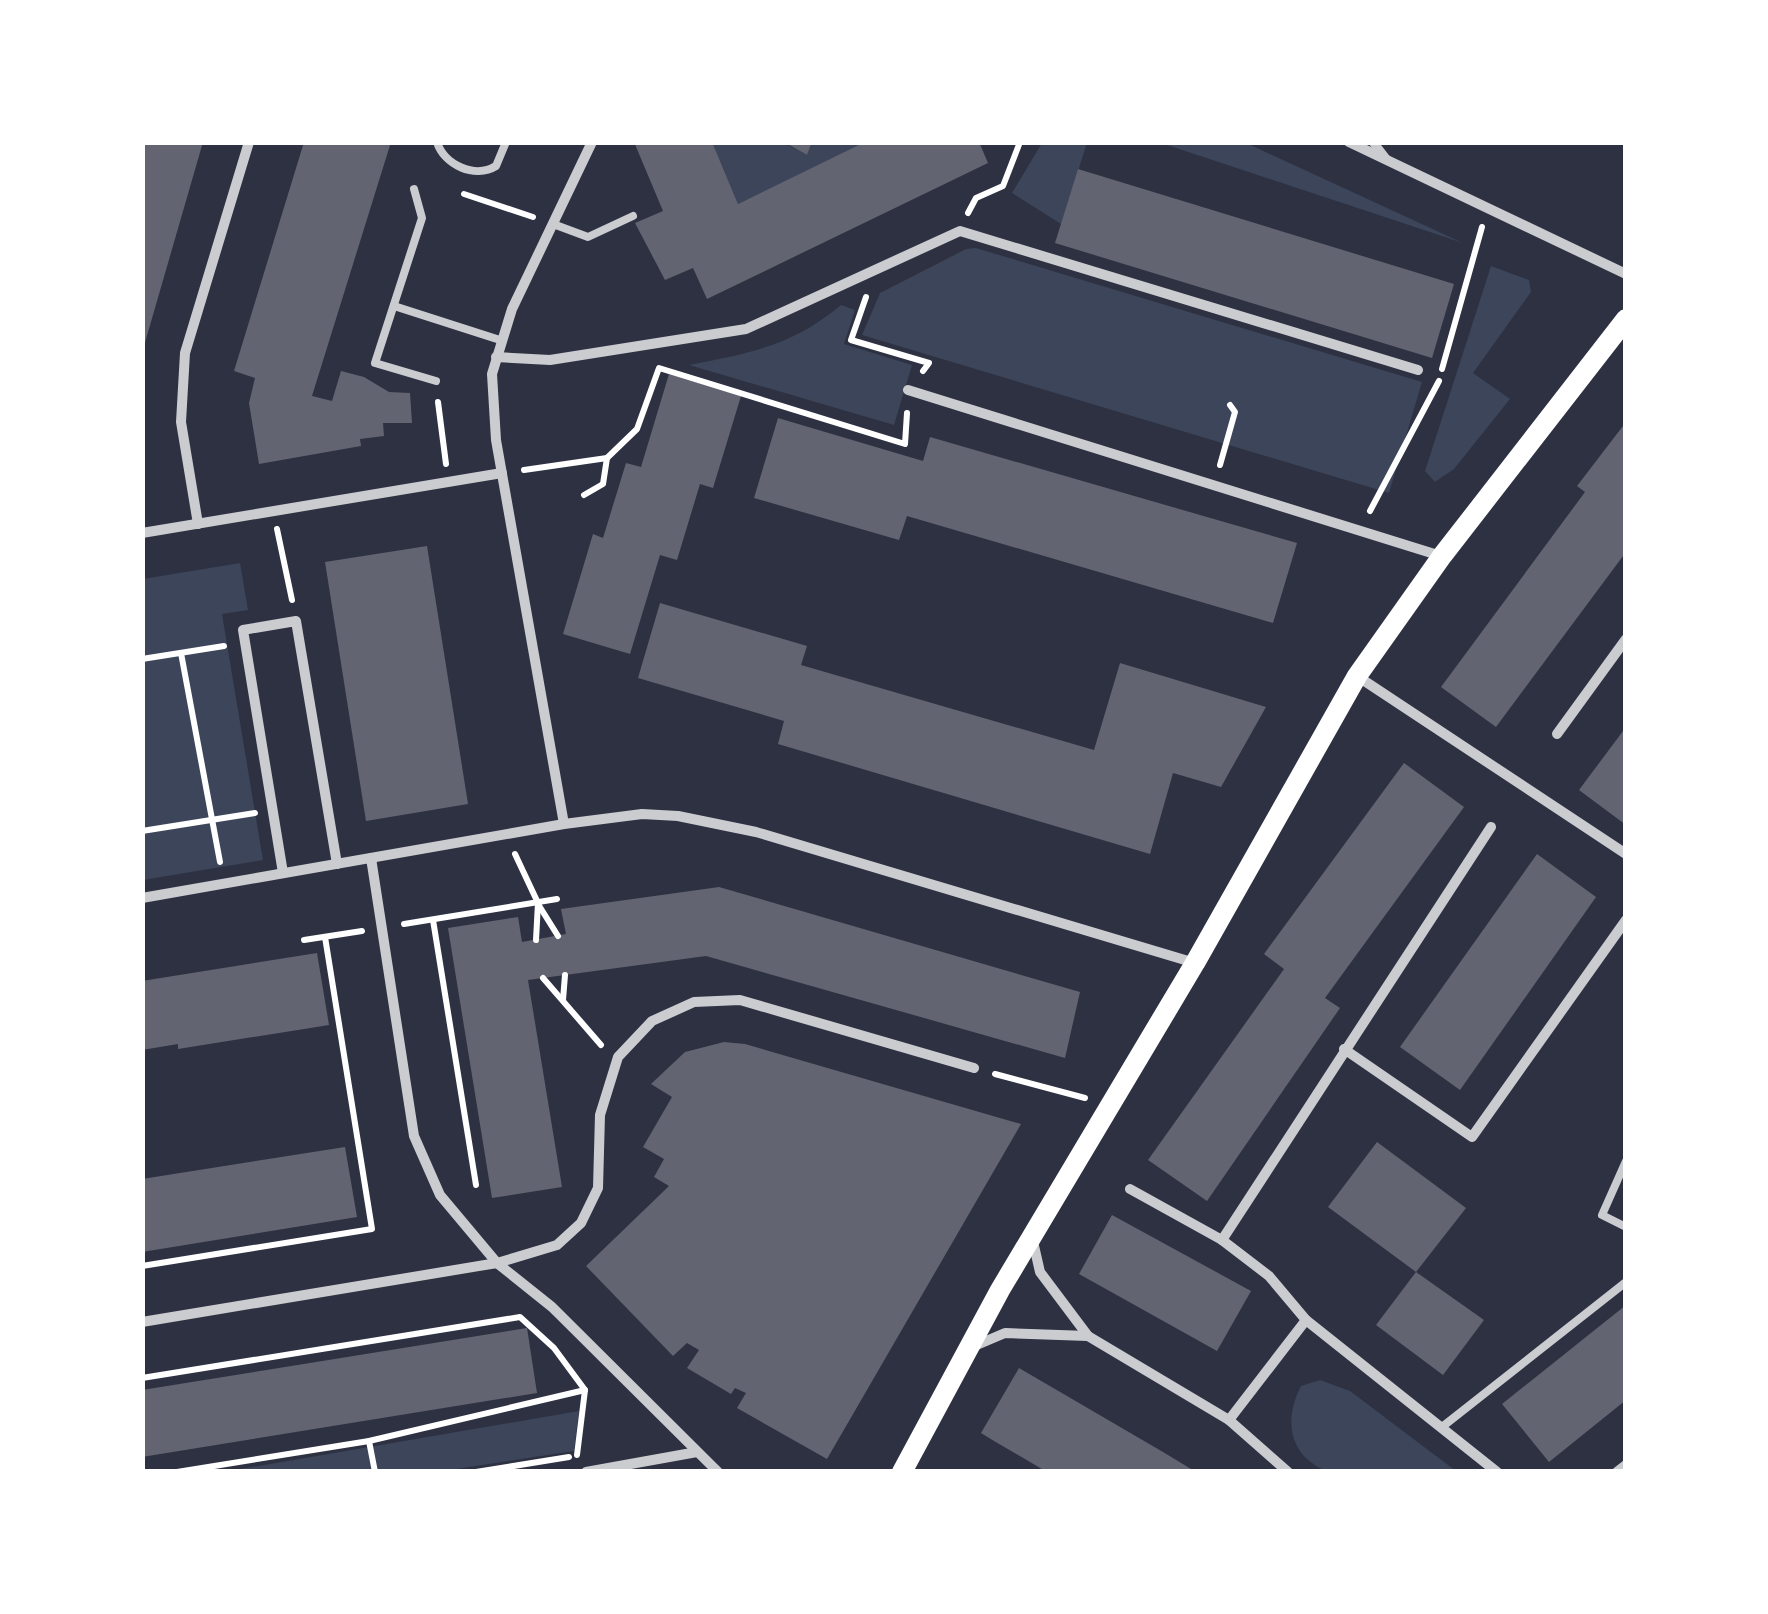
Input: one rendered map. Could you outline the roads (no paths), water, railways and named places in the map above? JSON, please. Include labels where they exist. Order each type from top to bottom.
[{"type":"main road","points":[[902,1472],[1032,1234],[1194,963],[1358,676],[1442,556],[1626,319]]},
{"type":"street","points":[[198,524],[181,422],[185,352],[249,142]]},
{"type":"street","points":[[564,824],[491,407],[500,340],[592,142]]},
{"type":"street","points":[[1349,142],[1626,274]]},
{"type":"street","points":[[1373,142],[1389,162]]},
{"type":"street","points":[[496,357],[550,360],[746,329],[960,230],[1418,370]]},
{"type":"street","points":[[908,390],[1442,556]]},
{"type":"street","points":[[142,533],[502,473]]},
{"type":"street","points":[[283,873],[243,630],[296,621],[336,864]]},
{"type":"street","points":[[1557,734],[1626,639]]},
{"type":"street","points":[[1358,676],[1626,854]]},
{"type":"street","points":[[142,898],[510,833],[642,814],[716,821],[1194,963]]},
{"type":"street","points":[[1222,1240],[1490,828]]},
{"type":"street","points":[[371,858],[414,1136],[440,1196],[497,1263],[552,1306],[718,1472]]},
{"type":"street","points":[[1344,1049],[1472,1137],[1626,920]]},
{"type":"street","points":[[142,1322],[497,1263],[557,1245],[581,1223],[593,1204],[600,1173],[603,1092],[616,1062],[652,1020],[683,1006],[717,999],[762,1006],[974,1068]]},
{"type":"street","points":[[1130,1189],[1222,1240],[1268,1276],[1306,1320],[1497,1472]]},
{"type":"street","points":[[1032,1234],[1040,1272],[1088,1336],[1229,1420],[1288,1472]]},
{"type":"street","points":[[1229,1420],[1306,1320]]},
{"type":"street","points":[[966,1350],[1005,1333],[1088,1336]]},
{"type":"street","points":[[586,1472],[697,1452]]},
{"type":"street","points":[[1618,1472],[1626,1465]]},
{"type":"lane","points":[[437,142],[450,162],[482,172],[496,166],[506,142]]},
{"type":"lane","points":[[414,188],[422,218],[375,363],[436,381]]},
{"type":"lane","points":[[553,224],[588,237],[633,216]]},
{"type":"lane","points":[[394,306],[500,340]]},
{"type":"lane","points":[[1626,1162],[1602,1215],[1626,1227]]},
{"type":"lane","points":[[1442,1427],[1626,1282]]}]
